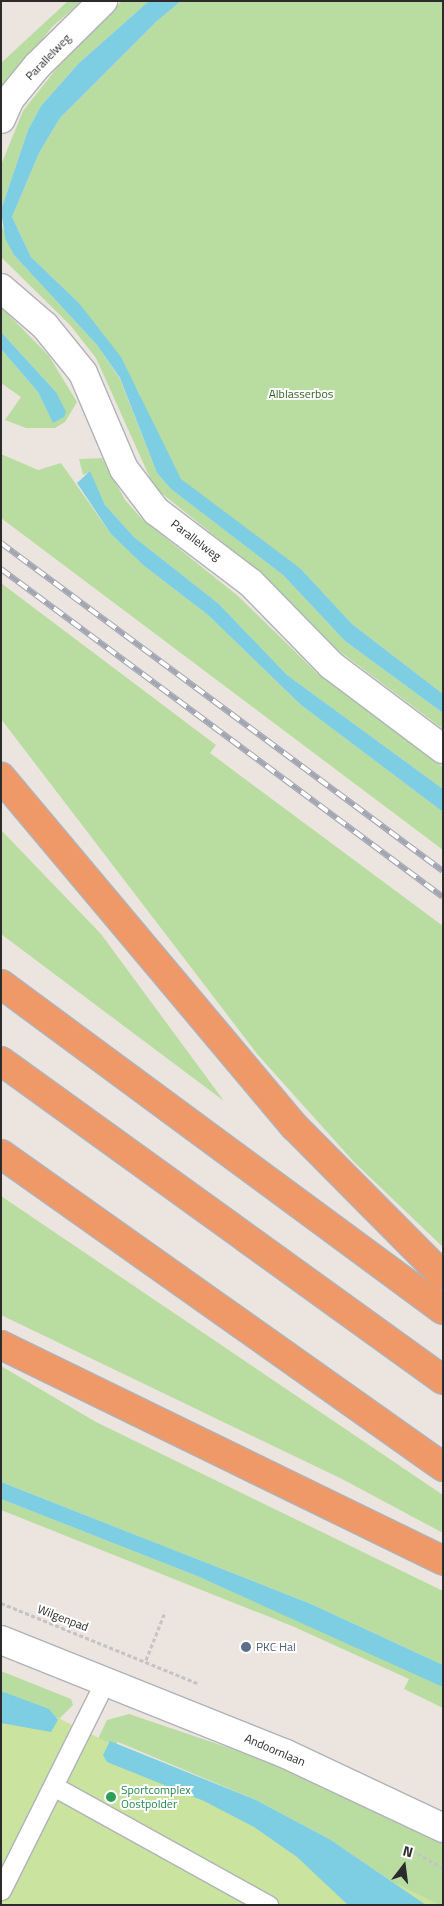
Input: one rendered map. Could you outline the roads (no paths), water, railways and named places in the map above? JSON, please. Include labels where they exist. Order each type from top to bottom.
[{"type":"highway","points":[[1,777],[294,1126],[443,1276]]},
{"type":"highway","points":[[1,984],[443,1310]]},
{"type":"highway","points":[[1,1061],[443,1380]]},
{"type":"highway","points":[[1,1154],[443,1467]]},
{"type":"highway","points":[[1,1345],[443,1561]]},
{"type":"street","name":"Parallelweg","points":[[1,119],[10,99],[37,66],[102,1]]},
{"type":"street","name":"Parallelweg","points":[[1,288],[44,326],[83,373],[124,469],[156,511],[251,583],[331,665],[443,749]]},
{"type":"street","name":"Andoornlaan","points":[[1,1640],[286,1754],[443,1828]]},
{"type":"lane","points":[[1,1890],[56,1787],[105,1681]]},
{"type":"lane","points":[[56,1787],[268,1905]]},
{"type":"water","points":[[149,1],[181,1],[157,21],[60,118],[39,153],[12,217],[31,257],[79,303],[121,357],[181,479],[301,569],[352,624],[443,694],[443,713],[345,641],[283,575],[171,489],[157,473],[120,378],[97,345],[14,255],[5,238],[1,210],[28,130],[41,106],[79,63]]},
{"type":"water","points":[[1,332],[56,392],[66,412],[64,417],[53,423],[38,392],[1,349]]},
{"type":"water","points":[[90,471],[105,505],[134,537],[219,604],[287,675],[443,789],[443,812],[301,705],[208,615],[143,565],[111,534],[77,483]]},
{"type":"water","points":[[1,1482],[311,1604],[443,1665],[443,1687],[197,1576],[1,1499]]},
{"type":"water","points":[[1,1691],[49,1709],[58,1720],[51,1732],[1,1723]]},
{"type":"water","points":[[110,1741],[256,1800],[331,1840],[426,1905],[348,1905],[297,1857],[254,1827],[204,1801],[107,1762],[103,1755]]},
{"type":"railway","points":[[1,543],[443,871]]},
{"type":"railway","points":[[1,569],[443,897]]},
{"type":"place","name":"PKC Hal","points":[[246,1647]]},
{"type":"place","name":"Sportcomplex Oostpolder","points":[[111,1797]]},
{"type":"park label","name":"Alblasserbos","points":[[301,394]]}]
